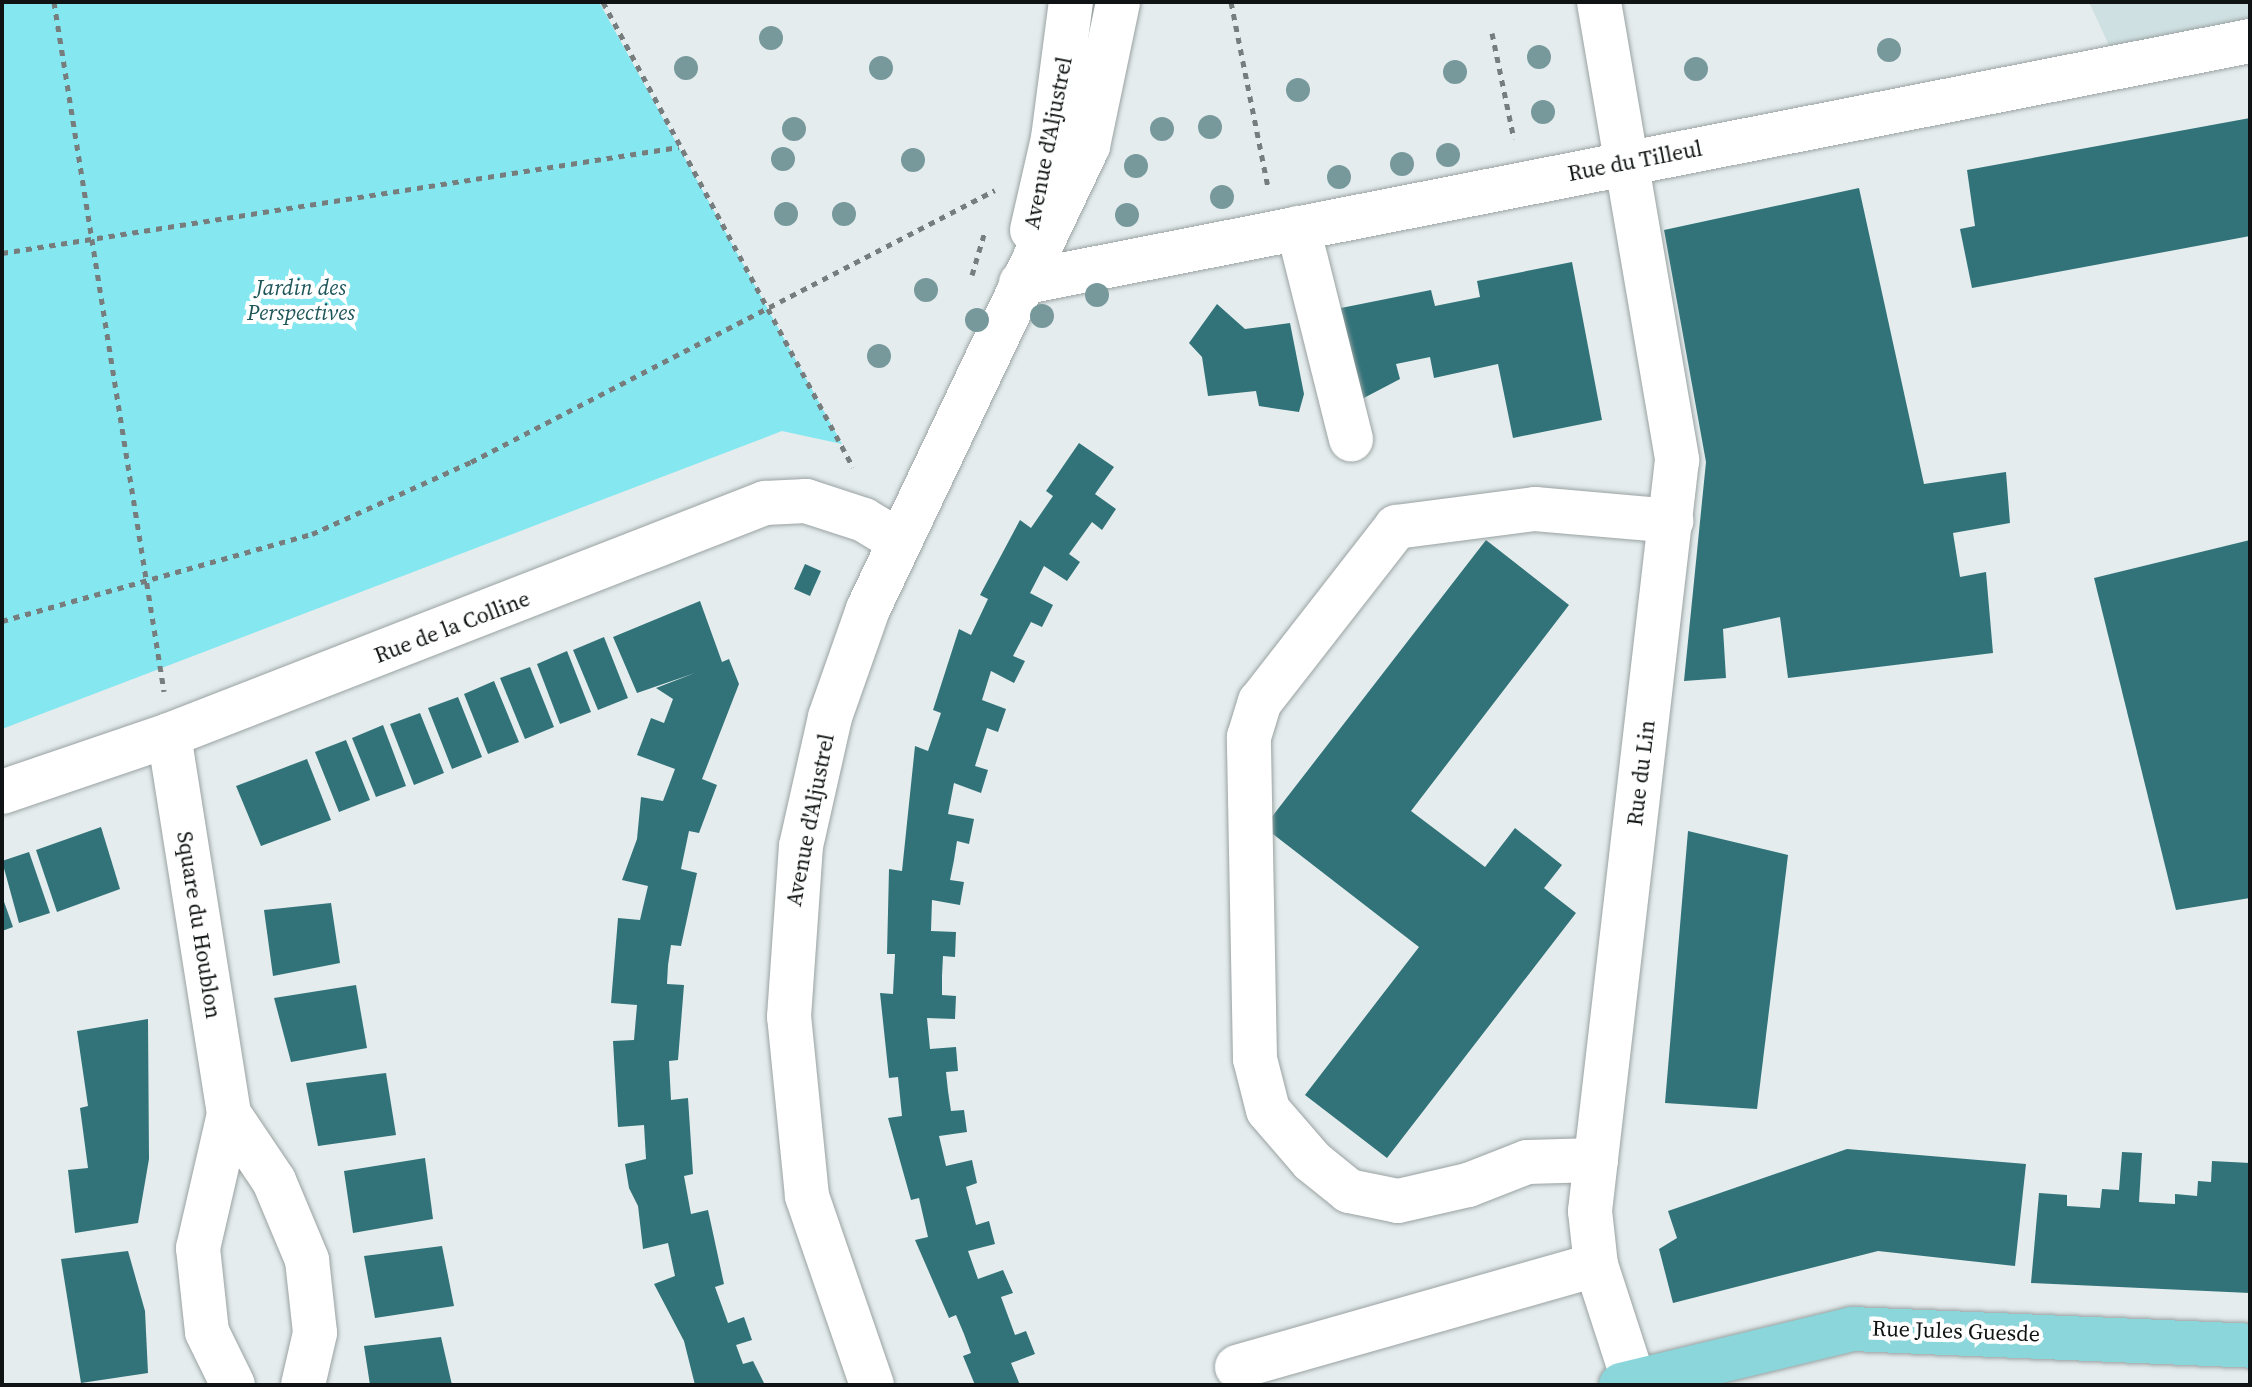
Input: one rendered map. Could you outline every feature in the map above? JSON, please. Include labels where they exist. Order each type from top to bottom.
[{"type":"main road","name":"Rue Jules Guesde","points":[[1630,1384],[1852,1329],[2250,1346]]},
{"type":"street","name":"Avenue d'Aljustrel","points":[[1021,283],[1053,138],[1071,2]]},
{"type":"street","name":"Avenue d'Aljustrel","points":[[872,1385],[807,1196],[788,973],[794,889],[817,763],[848,662],[882,531],[1021,283],[1088,146],[1118,2]]},
{"type":"street","name":"Rue du Lin","points":[[1599,2],[1677,460],[1590,1211],[1596,1265],[1630,1384]]},
{"type":"street","name":"Rue du Tilleul","points":[[1021,283],[2250,41]]},
{"type":"street","points":[[1288,230],[1351,439]]},
{"type":"street","name":"Rue de la Colline","points":[[2,792],[169,735],[765,503],[806,501],[882,531]]},
{"type":"street","points":[[1596,1160],[1527,1162],[1468,1185],[1398,1201],[1349,1191],[1312,1161],[1268,1110],[1253,1034],[1249,737],[1260,702],[1396,527],[1535,509],[1671,521]]},
{"type":"street","name":"Square du Houblon","points":[[169,735],[229,1114],[198,1248],[207,1332],[233,1385]]},
{"type":"street","name":"Square du Houblon","points":[[229,1114],[274,1181],[307,1260],[315,1333],[303,1385]]},
{"type":"street","points":[[1237,1367],[1596,1265]]},
{"type":"path","points":[[54,2],[96,238],[169,735]]},
{"type":"path","points":[[603,2],[872,503],[882,531]]},
{"type":"path","points":[[1231,2],[1288,230]]},
{"type":"path","points":[[1492,33],[1523,183]]},
{"type":"path","points":[[2,253],[679,147]]},
{"type":"path","points":[[993,204],[1000,174]]},
{"type":"path","points":[[2,621],[148,584],[312,534],[471,462],[997,189]]},
{"type":"path","points":[[971,279],[989,219]]},
{"type":"shaded area","points":[[2089,2],[2250,2],[2250,26],[2112,52]]},
{"type":"green space","name":"Jardin des Perspectives","points":[[2,2],[599,2],[842,444],[782,431],[2,729]]},
{"type":"building","points":[[2250,118],[2250,236],[1972,288],[1960,229],[1975,226],[1967,170]]},
{"type":"building","points":[[1859,188],[1924,484],[2006,472],[2010,523],[1953,533],[1960,577],[1986,572],[1993,653],[1788,678],[1780,617],[1723,629],[1726,678],[1684,681],[1706,462],[1664,230]]},
{"type":"building","points":[[1572,262],[1602,420],[1513,438],[1498,364],[1434,378],[1430,357],[1396,364],[1400,379],[1360,400],[1336,309],[1431,290],[1435,306],[1480,297],[1477,281]]},
{"type":"building","points":[[1217,304],[1245,329],[1290,323],[1304,394],[1299,412],[1259,406],[1256,391],[1208,396],[1202,357],[1189,343]]},
{"type":"building","points":[[1079,443],[1114,467],[1095,494],[1116,509],[1102,530],[1092,522],[1069,554],[1080,562],[1067,581],[1044,566],[1030,593],[1053,605],[1042,627],[1031,622],[1013,656],[1025,661],[1014,683],[991,671],[982,700],[1006,709],[998,732],[987,728],[975,766],[988,770],[981,793],[954,783],[948,814],[974,819],[969,844],[957,841],[950,880],[964,882],[960,905],[932,900],[931,931],[956,932],[955,957],[943,956],[942,995],[956,996],[955,1019],[927,1018],[930,1049],[956,1047],[958,1071],[946,1072],[948,1091],[951,1111],[964,1110],[967,1132],[939,1136],[946,1166],[972,1160],[977,1183],[966,1187],[976,1225],[989,1221],[995,1244],[968,1251],[978,1279],[1003,1270],[1013,1293],[1001,1297],[1015,1335],[1026,1331],[1035,1354],[1011,1363],[1020,1385],[975,1385],[963,1356],[971,1353],[964,1334],[956,1315],[949,1318],[915,1240],[928,1237],[919,1198],[911,1200],[888,1118],[902,1116],[898,1077],[889,1078],[880,993],[893,994],[895,954],[887,954],[889,869],[902,871],[915,746],[928,751],[941,713],[933,710],[959,629],[971,635],[988,599],[980,595],[1020,520],[1031,528],[1053,496],[1046,491]]},
{"type":"building","points":[[1486,540],[1569,605],[1411,811],[1485,867],[1515,828],[1562,865],[1544,888],[1576,913],[1387,1158],[1305,1095],[1419,947],[1264,827]]},
{"type":"building","points":[[2250,540],[2250,898],[2176,910],[2094,578]]},
{"type":"building","points":[[805,564],[821,571],[810,596],[794,589]]},
{"type":"building","points":[[700,601],[722,662],[729,659],[739,684],[702,779],[717,785],[699,833],[689,831],[681,869],[697,873],[681,946],[671,945],[668,965],[667,984],[684,985],[678,1060],[669,1061],[671,1100],[688,1098],[693,1174],[684,1176],[691,1214],[708,1210],[724,1284],[715,1287],[728,1323],[744,1317],[752,1340],[736,1345],[743,1364],[753,1361],[765,1385],[695,1385],[684,1341],[654,1284],[675,1276],[668,1243],[643,1249],[638,1206],[629,1188],[625,1164],[646,1159],[644,1125],[618,1127],[613,1041],[634,1040],[637,1005],[611,1003],[618,918],[640,920],[648,886],[622,880],[637,839],[641,797],[663,801],[675,769],[637,755],[651,718],[664,723],[673,699],[656,688],[695,673],[637,693],[613,637]]},
{"type":"building","points":[[604,637],[628,698],[598,710],[573,650]]},
{"type":"building","points":[[567,651],[591,712],[560,724],[537,664]]},
{"type":"building","points":[[530,667],[554,727],[525,739],[500,678]]},
{"type":"building","points":[[494,681],[519,742],[488,754],[464,694]]},
{"type":"building","points":[[458,697],[482,757],[452,769],[428,708]]},
{"type":"building","points":[[420,713],[444,773],[414,785],[390,724]]},
{"type":"building","points":[[383,725],[406,786],[376,797],[352,738]]},
{"type":"building","points":[[346,740],[370,800],[339,812],[315,752]]},
{"type":"building","points":[[307,759],[331,820],[261,846],[236,786]]},
{"type":"building","points":[[101,827],[120,889],[57,912],[36,850]]},
{"type":"building","points":[[1688,831],[1788,855],[1757,1109],[1665,1103]]},
{"type":"building","points":[[29,852],[50,913],[19,923],[2,861]]},
{"type":"building","points":[[2,896],[13,927],[2,931]]},
{"type":"building","points":[[331,903],[340,963],[273,976],[264,910]]},
{"type":"building","points":[[356,985],[367,1048],[291,1062],[274,998]]},
{"type":"building","points":[[148,1019],[149,1159],[138,1223],[75,1233],[68,1170],[88,1168],[80,1108],[88,1106],[77,1031]]},
{"type":"building","points":[[386,1073],[396,1135],[318,1146],[306,1083]]},
{"type":"building","points":[[1847,1149],[2026,1164],[2015,1266],[1878,1251],[1673,1303],[1659,1249],[1677,1238],[1668,1211]]},
{"type":"building","points":[[2122,1152],[2142,1153],[2139,1202],[2175,1204],[2175,1194],[2197,1196],[2198,1181],[2211,1182],[2212,1161],[2250,1163],[2250,1293],[2031,1283],[2039,1193],[2067,1195],[2067,1206],[2100,1208],[2102,1189],[2119,1190]]},
{"type":"building","points":[[425,1158],[433,1219],[353,1233],[344,1171]]},
{"type":"building","points":[[442,1246],[454,1306],[375,1318],[364,1256]]},
{"type":"building","points":[[128,1251],[145,1311],[148,1373],[81,1383],[61,1259]]},
{"type":"building","points":[[441,1337],[452,1385],[370,1385],[364,1346]]}]
